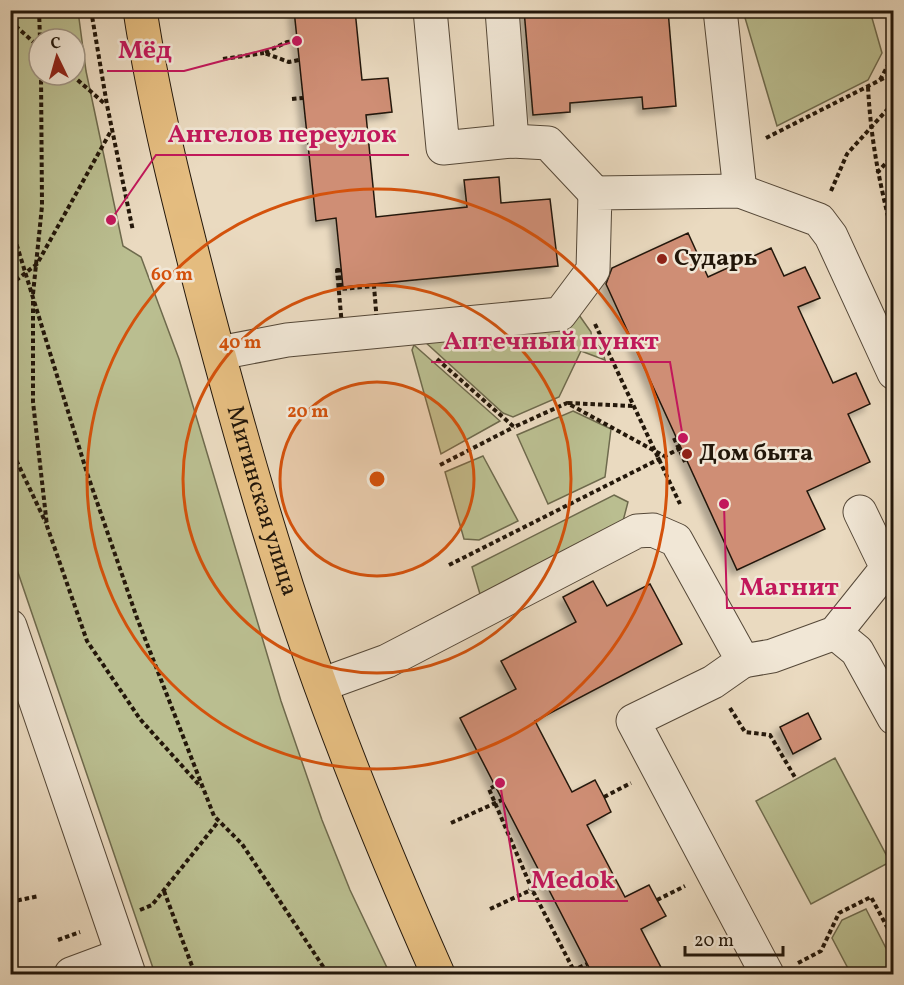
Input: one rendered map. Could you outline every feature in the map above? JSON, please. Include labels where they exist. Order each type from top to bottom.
[{"type":"main road","name":"Митинская улица","points":[[140,10],[171,171],[219,353],[279,563],[321,686],[396,880],[438,975]]},
{"type":"street","points":[[219,353],[287,340],[560,314],[592,270],[595,192],[548,143],[512,141],[443,148],[430,10]]},
{"type":"street","points":[[502,10],[512,141]]},
{"type":"street","points":[[720,10],[740,191]]},
{"type":"street","points":[[595,192],[740,191],[819,220],[831,236],[894,373]]},
{"type":"street","points":[[781,970],[633,722],[713,681],[743,661],[772,656],[835,633],[887,568],[861,512]]},
{"type":"street","points":[[321,686],[387,661],[637,531],[653,530],[676,540],[743,661]]},
{"type":"street","points":[[10,626],[126,965],[71,975]]},
{"type":"street","points":[[835,633],[857,651],[894,718]]},
{"type":"path","points":[[39,10],[40,27]]},
{"type":"path","points":[[91,10],[107,105],[133,231]]},
{"type":"path","points":[[10,21],[27,36]]},
{"type":"path","points":[[223,59],[264,53],[286,42],[297,41]]},
{"type":"path","points":[[264,53],[290,62],[299,60]]},
{"type":"path","points":[[879,81],[894,54]]},
{"type":"path","points":[[736,153],[894,73]]},
{"type":"path","points":[[41,87],[42,206],[33,295],[33,402],[47,526]]},
{"type":"path","points":[[86,87],[107,105]]},
{"type":"path","points":[[868,87],[870,129],[877,173],[894,240]]},
{"type":"path","points":[[292,99],[303,98]]},
{"type":"path","points":[[819,220],[847,154],[894,102]]},
{"type":"path","points":[[10,285],[37,264],[112,129]]},
{"type":"path","points":[[877,173],[894,154]]},
{"type":"path","points":[[10,223],[87,473],[137,618],[214,816],[242,844],[328,975]]},
{"type":"path","points":[[592,317],[684,513]]},
{"type":"path","points":[[436,358],[514,427]]},
{"type":"path","points":[[440,465],[567,403],[633,406]]},
{"type":"path","points":[[567,403],[664,456]]},
{"type":"path","points":[[674,438],[685,462]]},
{"type":"path","points":[[10,447],[47,526],[87,640],[140,719],[203,789]]},
{"type":"path","points":[[449,565],[680,448]]},
{"type":"path","points":[[713,681],[745,732],[770,735],[796,779]]},
{"type":"path","points":[[604,797],[631,783]]},
{"type":"path","points":[[495,786],[489,789],[531,887],[530,891]]},
{"type":"path","points":[[451,823],[502,800]]},
{"type":"path","points":[[134,914],[152,905],[218,822]]},
{"type":"path","points":[[490,909],[546,883]]},
{"type":"path","points":[[164,891],[195,975]]},
{"type":"path","points":[[530,891],[534,893],[576,975]]},
{"type":"path","points":[[10,902],[39,896]]},
{"type":"path","points":[[781,970],[821,951],[839,913],[871,897],[894,940]]},
{"type":"path","points":[[58,940],[87,930]]},
{"type":"path","points":[[565,975],[588,964]]},
{"type":"green space","points":[[10,11],[78,11],[80,27],[27,27],[27,87],[87,87],[87,76],[123,246],[141,257],[179,359],[281,701],[322,820],[350,890],[390,974],[155,974],[11,552]]},
{"type":"green space","points":[[743,11],[870,11],[882,53],[868,80],[777,126]]},
{"type":"green space","points":[[579,315],[591,332],[592,341],[602,349],[605,360],[581,351],[559,397],[513,417],[503,413],[424,341]]},
{"type":"green space","points":[[414,345],[500,421],[441,454],[412,350]]},
{"type":"green space","points":[[573,411],[611,429],[605,477],[548,504],[517,435]]},
{"type":"green space","points":[[483,456],[518,521],[479,540],[464,539],[445,472]]},
{"type":"green space","points":[[614,495],[628,502],[623,521],[482,601],[472,567]]},
{"type":"green space","points":[[835,758],[890,862],[811,904],[756,801]]},
{"type":"green space","points":[[866,909],[893,962],[893,974],[851,974],[832,938],[842,920]]},
{"type":"building","points":[[294,10],[355,10],[362,80],[388,78],[392,112],[366,115],[376,217],[467,207],[464,180],[499,177],[501,203],[550,199],[558,266],[343,287],[336,218],[316,221]]},
{"type":"building","points":[[524,10],[668,10],[676,106],[643,109],[642,97],[570,103],[570,112],[533,115]]},
{"type":"building","points":[[688,233],[708,277],[771,248],[784,276],[805,267],[820,298],[798,307],[833,383],[856,373],[870,404],[848,414],[870,462],[807,491],[825,529],[737,570],[606,284],[612,268]]},
{"type":"building","points":[[593,581],[607,606],[650,584],[682,644],[535,721],[572,792],[595,780],[604,797],[611,812],[587,825],[625,897],[649,885],[666,916],[641,929],[665,975],[593,975],[460,718],[516,689],[501,661],[576,622],[563,597]]},
{"type":"building","points":[[808,713],[821,739],[793,754],[780,727]]},
{"type":"place","name":"Мёд","points":[[297,41]]},
{"type":"place","name":"Ангелов переулок","points":[[111,220]]},
{"type":"place","name":"Сударь","points":[[662,259]]},
{"type":"place","name":"Аптечный пункт","points":[[683,438]]},
{"type":"place","name":"Дом быта","points":[[687,454]]},
{"type":"place","name":"Магнит","points":[[724,504]]},
{"type":"place","name":"Medok","points":[[500,783]]}]
